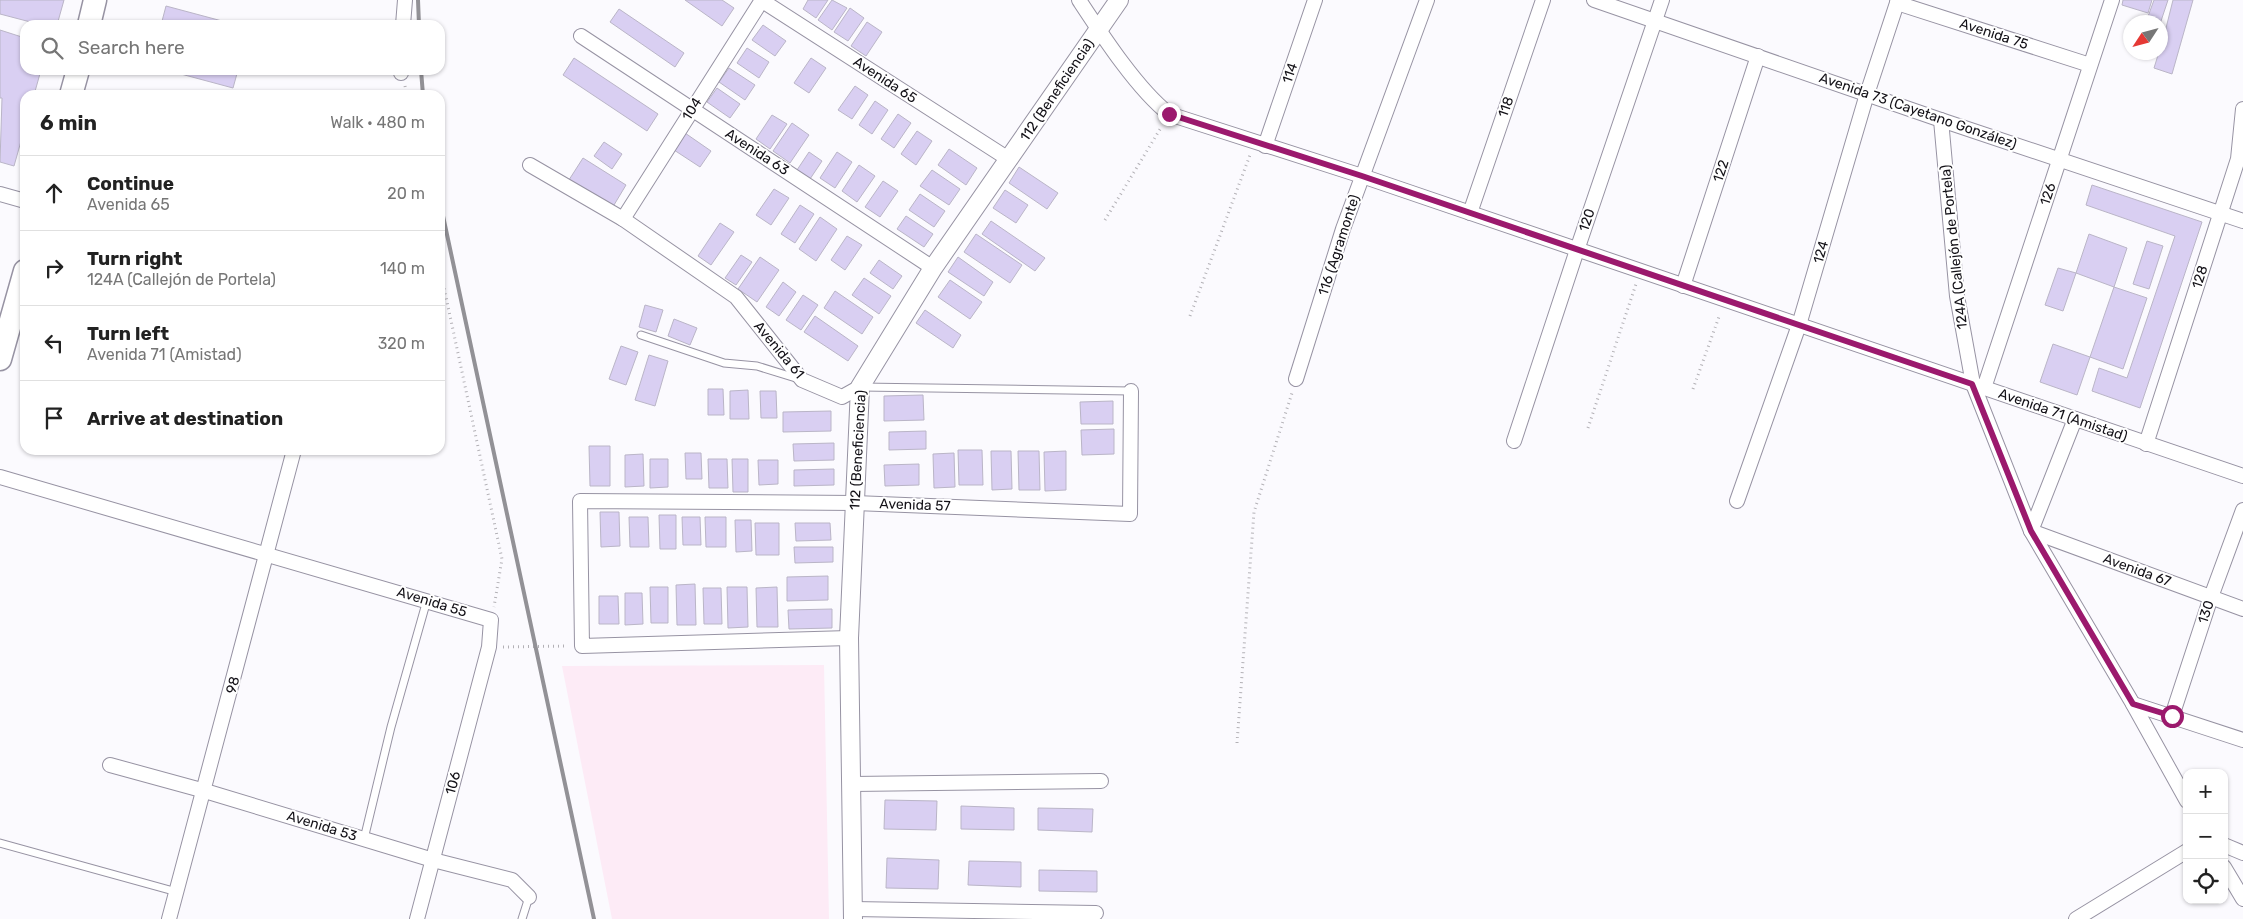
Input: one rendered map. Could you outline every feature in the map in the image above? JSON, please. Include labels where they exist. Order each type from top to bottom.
[{"type":"main road","points":[[90,20],[95,0]]},
{"type":"main road","points":[[72,90],[77,75]]},
{"type":"main road","points":[[0,359],[20,289]]},
{"type":"street","points":[[403,20],[405,0]]},
{"type":"street","name":"104","points":[[623,219],[761,0]]},
{"type":"street","name":"Avenida 65","points":[[761,0],[1010,160]]},
{"type":"street","name":"Avenida 71 (Amistad)","points":[[1079,0],[1127,68],[1169,114],[1362,176],[2243,476]]},
{"type":"street","name":"112 (Beneficiencia)","points":[[853,914],[849,638],[860,387],[933,268],[1010,160],[1119,0]]},
{"type":"street","name":"114","points":[[1260,144],[1315,0]]},
{"type":"street","name":"116 (Agramonte)","points":[[1296,379],[1343,230],[1427,0]]},
{"type":"street","name":"118","points":[[1470,213],[1542,0]]},
{"type":"street","name":"Avenida 73 (Cayetano González)","points":[[1594,0],[1941,120],[2243,221]]},
{"type":"street","name":"120","points":[[1514,441],[1662,0]]},
{"type":"street","name":"126","points":[[1978,386],[2059,160],[2112,0]]},
{"type":"street","name":"Avenida 75","points":[[1898,2],[2090,65]]},
{"type":"street","name":"124","points":[[1737,501],[1799,325],[1867,94],[1898,2]]},
{"type":"street","name":"Avenida 63","points":[[581,36],[933,268]]},
{"type":"street","name":"122","points":[[1683,286],[1758,56]]},
{"type":"street","name":"128","points":[[2146,444],[2240,159],[2243,109]]},
{"type":"street","name":"124A (Callejón de Portela)","points":[[1941,120],[1957,296],[1978,386],[2031,531],[2133,704],[2183,794]]},
{"type":"street","name":"Avenida 61","points":[[530,165],[623,219],[736,297],[802,380],[842,397],[860,387]]},
{"type":"street","points":[[0,194],[20,200]]},
{"type":"street","name":"Avenida 57","points":[[582,646],[580,501],[855,503],[1130,514],[1131,391]]},
{"type":"street","points":[[2031,531],[2075,419]]},
{"type":"street","name":"98","points":[[169,919],[205,791],[293,455]]},
{"type":"street","name":"Avenida 55","points":[[0,477],[268,553],[491,620]]},
{"type":"street","name":"130","points":[[2172,716],[2211,597],[2243,510]]},
{"type":"street","name":"Avenida 67","points":[[2031,531],[2243,609]]},
{"type":"street","points":[[489,647],[491,620]]},
{"type":"street","points":[[582,646],[849,638]]},
{"type":"street","name":"106","points":[[416,919],[489,647]]},
{"type":"street","points":[[2133,704],[2243,740]]},
{"type":"street","name":"Avenida 53","points":[[110,765],[205,791],[432,860],[512,880],[529,897]]},
{"type":"street","points":[[852,784],[1101,781]]},
{"type":"street","points":[[2228,847],[2243,853]]},
{"type":"street","points":[[2076,919],[2183,853]]},
{"type":"street","points":[[2228,874],[2243,899]]},
{"type":"street","points":[[853,914],[1096,913]]},
{"type":"lane","points":[[641,335],[724,363],[758,366],[802,380]]},
{"type":"lane","name":"Avenida 61","points":[[860,387],[1131,391]]},
{"type":"lane","points":[[364,839],[391,727],[427,600]]},
{"type":"lane","points":[[0,843],[177,892]]},
{"type":"lane","points":[[522,919],[529,897]]},
{"type":"path","points":[[1105,220],[1169,114]]},
{"type":"path","points":[[1190,316],[1260,144]]},
{"type":"path","points":[[1588,428],[1640,271]]},
{"type":"path","points":[[445,292],[502,558],[491,620]]},
{"type":"path","points":[[1693,389],[1725,300]]},
{"type":"path","points":[[1237,743],[1254,512],[1296,379]]},
{"type":"path","points":[[489,647],[582,646]]},
{"type":"shaded area","points":[[824,665],[829,919],[612,919],[562,666]]},
{"type":"building","points":[[0,0],[64,0],[58,20],[23,20],[0,14]]},
{"type":"building","points":[[685,0],[722,0],[734,8],[722,26]]},
{"type":"building","points":[[808,0],[828,0],[816,18],[803,9]]},
{"type":"building","points":[[832,0],[847,8],[832,30],[818,20]]},
{"type":"building","points":[[2123,0],[2152,0],[2148,13],[2122,5]]},
{"type":"building","points":[[2154,0],[2168,0],[2163,15],[2149,15]]},
{"type":"building","points":[[2173,0],[2193,0],[2172,74],[2154,68],[2156,60],[2168,60],[2168,20]]},
{"type":"building","points":[[166,6],[218,20],[162,20]]},
{"type":"building","points":[[850,8],[864,18],[848,41],[834,32]]},
{"type":"building","points":[[619,9],[684,53],[675,67],[610,22]]},
{"type":"building","points":[[867,22],[882,32],[866,56],[851,46]]},
{"type":"building","points":[[763,25],[786,41],[775,56],[752,40]]},
{"type":"building","points":[[0,30],[20,36],[20,75],[40,75],[35,90],[20,90],[20,145],[14,166],[0,162],[2,98],[0,98]]},
{"type":"building","points":[[747,48],[769,62],[759,78],[737,63]]},
{"type":"building","points":[[574,58],[658,114],[647,131],[563,75]]},
{"type":"building","points":[[811,58],[826,68],[809,93],[794,83]]},
{"type":"building","points":[[729,68],[755,85],[745,100],[719,82]]},
{"type":"building","points":[[185,75],[237,75],[233,88]]},
{"type":"building","points":[[855,86],[868,95],[852,119],[838,110]]},
{"type":"building","points":[[717,88],[740,104],[730,118],[707,102]]},
{"type":"building","points":[[875,101],[888,110],[872,134],[859,125]]},
{"type":"building","points":[[898,114],[911,123],[894,148],[881,139]]},
{"type":"building","points":[[772,115],[787,124],[770,149],[756,139]]},
{"type":"building","points":[[792,123],[809,135],[790,163],[773,151]]},
{"type":"building","points":[[917,131],[932,141],[916,165],[901,154]]},
{"type":"building","points":[[685,133],[711,151],[700,167],[674,150]]},
{"type":"building","points":[[604,142],[622,154],[612,169],[594,156]]},
{"type":"building","points":[[949,149],[977,168],[966,185],[938,165]]},
{"type":"building","points":[[809,152],[822,161],[810,179],[797,170]]},
{"type":"building","points":[[837,152],[852,162],[835,188],[820,178]]},
{"type":"building","points":[[583,158],[626,185],[611,210],[567,183]]},
{"type":"building","points":[[859,165],[875,176],[857,202],[842,191]]},
{"type":"building","points":[[1019,167],[1058,193],[1047,209],[1009,183]]},
{"type":"building","points":[[932,170],[960,189],[949,205],[920,186]]},
{"type":"building","points":[[883,181],[898,191],[880,217],[865,207]]},
{"type":"building","points":[[2092,185],[2202,222],[2140,408],[2092,391],[2099,368],[2127,378],[2175,236],[2086,205]]},
{"type":"building","points":[[774,189],[789,198],[771,225],[756,215]]},
{"type":"building","points":[[1005,190],[1028,205],[1016,223],[993,208]]},
{"type":"building","points":[[920,194],[945,211],[934,227],[909,210]]},
{"type":"building","points":[[800,205],[814,214],[795,243],[781,234]]},
{"type":"building","points":[[906,216],[933,234],[924,247],[897,229]]},
{"type":"building","points":[[820,217],[837,229],[816,261],[799,249]]},
{"type":"building","points":[[991,221],[1045,258],[1035,271],[982,234]]},
{"type":"building","points":[[720,223],[734,232],[711,265],[698,256]]},
{"type":"building","points":[[976,234],[1022,265],[1010,283],[964,252]]},
{"type":"building","points":[[2089,234],[2127,248],[2114,287],[2076,273]]},
{"type":"building","points":[[847,236],[862,245],[845,270],[831,260]]},
{"type":"building","points":[[2147,241],[2163,246],[2149,289],[2133,284]]},
{"type":"building","points":[[741,255],[752,262],[736,285],[725,278]]},
{"type":"building","points":[[760,257],[779,270],[757,302],[738,289]]},
{"type":"building","points":[[958,257],[993,282],[984,296],[948,272]]},
{"type":"building","points":[[879,260],[902,276],[893,289],[870,273]]},
{"type":"building","points":[[2058,268],[2076,273],[2063,311],[2045,305]]},
{"type":"building","points":[[864,278],[891,296],[879,314],[852,295]]},
{"type":"building","points":[[950,280],[982,302],[970,319],[938,297]]},
{"type":"building","points":[[783,282],[796,292],[779,316],[766,307]]},
{"type":"building","points":[[2114,287],[2147,298],[2123,369],[2090,357]]},
{"type":"building","points":[[835,291],[873,317],[862,334],[824,308]]},
{"type":"building","points":[[803,295],[818,305],[801,330],[786,320]]},
{"type":"building","points":[[645,305],[663,310],[656,332],[639,327]]},
{"type":"building","points":[[925,310],[961,335],[953,348],[916,323]]},
{"type":"building","points":[[815,316],[858,346],[848,361],[804,332]]},
{"type":"building","points":[[674,319],[697,328],[690,345],[668,336]]},
{"type":"building","points":[[2053,344],[2090,357],[2077,395],[2040,382]]},
{"type":"building","points":[[621,346],[638,352],[626,385],[609,379]]},
{"type":"building","points":[[649,355],[668,361],[655,406],[635,400]]},
{"type":"building","points":[[708,389],[723,389],[724,415],[708,415]]},
{"type":"building","points":[[748,390],[749,419],[730,419],[730,391]]},
{"type":"building","points":[[760,391],[776,391],[777,418],[761,418]]},
{"type":"building","points":[[923,395],[924,420],[884,421],[884,396]]},
{"type":"building","points":[[1113,401],[1113,424],[1081,424],[1080,402]]},
{"type":"building","points":[[831,411],[831,431],[783,432],[783,412]]},
{"type":"building","points":[[1114,429],[1114,454],[1082,455],[1081,430]]},
{"type":"building","points":[[926,431],[926,449],[889,450],[889,432]]},
{"type":"building","points":[[834,443],[834,460],[794,461],[793,444]]},
{"type":"building","points":[[589,446],[610,446],[610,486],[590,486]]},
{"type":"building","points":[[958,450],[982,450],[983,485],[959,485]]},
{"type":"building","points":[[991,451],[1011,451],[1012,489],[992,490]]},
{"type":"building","points":[[1018,451],[1039,451],[1040,490],[1019,490]]},
{"type":"building","points":[[1066,451],[1066,490],[1045,491],[1044,452]]},
{"type":"building","points":[[685,453],[701,453],[702,479],[686,479]]},
{"type":"building","points":[[954,453],[955,487],[934,488],[933,454]]},
{"type":"building","points":[[643,454],[644,486],[625,487],[625,455]]},
{"type":"building","points":[[650,459],[668,459],[668,487],[650,488]]},
{"type":"building","points":[[708,459],[727,459],[728,488],[709,488]]},
{"type":"building","points":[[732,459],[748,459],[748,492],[733,492]]},
{"type":"building","points":[[758,460],[778,460],[778,484],[759,485]]},
{"type":"building","points":[[919,464],[919,485],[885,486],[884,465]]},
{"type":"building","points":[[834,469],[834,485],[794,486],[794,470]]},
{"type":"building","points":[[600,512],[619,512],[620,546],[601,547]]},
{"type":"building","points":[[659,515],[676,515],[676,549],[660,549]]},
{"type":"building","points":[[629,517],[648,517],[649,547],[630,547]]},
{"type":"building","points":[[682,517],[700,517],[701,545],[683,545]]},
{"type":"building","points":[[705,517],[726,517],[726,547],[706,547]]},
{"type":"building","points":[[735,520],[751,520],[752,551],[736,552]]},
{"type":"building","points":[[755,523],[779,523],[779,555],[756,555]]},
{"type":"building","points":[[795,523],[830,523],[831,540],[796,541]]},
{"type":"building","points":[[794,547],[833,547],[833,562],[795,563]]},
{"type":"building","points":[[828,576],[828,600],[787,601],[787,577]]},
{"type":"building","points":[[695,584],[696,625],[677,625],[676,585]]},
{"type":"building","points":[[650,587],[668,587],[668,623],[651,623]]},
{"type":"building","points":[[727,587],[747,587],[748,627],[728,628]]},
{"type":"building","points":[[777,587],[778,627],[757,627],[756,588]]},
{"type":"building","points":[[703,588],[721,588],[722,624],[704,624]]},
{"type":"building","points":[[625,593],[642,593],[643,624],[625,625]]},
{"type":"building","points":[[599,596],[618,596],[619,624],[599,624]]},
{"type":"building","points":[[832,609],[832,628],[789,629],[788,610]]},
{"type":"building","points":[[885,800],[937,801],[936,830],[884,829]]},
{"type":"building","points":[[961,806],[1014,808],[1014,830],[961,829]]},
{"type":"building","points":[[1038,808],[1093,809],[1092,832],[1038,830]]},
{"type":"building","points":[[887,858],[939,860],[938,889],[886,888]]},
{"type":"building","points":[[969,861],[1021,862],[1021,887],[968,885]]},
{"type":"building","points":[[1039,870],[1097,871],[1097,892],[1039,891]]},
{"type":"railway","points":[[418,0],[419,20]]},
{"type":"railway","points":[[421,75],[423,90]]},
{"type":"railway","points":[[445,225],[594,919]]},
{"type":"route","points":[[1169,114],[1362,176],[1972,384],[2031,531],[2133,704],[2172,716]]}]
